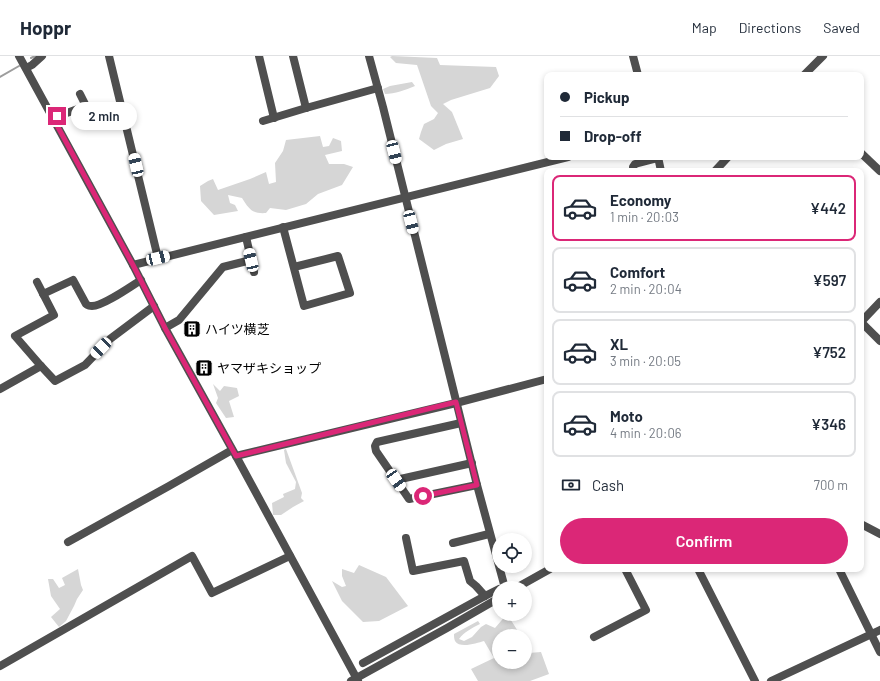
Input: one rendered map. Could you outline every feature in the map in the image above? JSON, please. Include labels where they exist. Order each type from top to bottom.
[{"type":"street","points":[[19,56],[133,265],[165,328],[290,556],[355,680],[492,602]]},
{"type":"street","points":[[26,68],[42,56]]},
{"type":"street","points":[[110,56],[158,258]]},
{"type":"street","points":[[259,56],[274,118]]},
{"type":"street","points":[[294,56],[306,108]]},
{"type":"street","points":[[369,56],[500,581]]},
{"type":"street","points":[[633,56],[637,72]]},
{"type":"street","points":[[807,72],[823,56]]},
{"type":"street","points":[[262,121],[378,88]]},
{"type":"street","points":[[53,118],[86,106],[80,94]]},
{"type":"street","points":[[864,156],[880,171]]},
{"type":"street","points":[[133,265],[556,160]]},
{"type":"street","points":[[633,168],[635,164],[648,160]]},
{"type":"street","points":[[718,168],[725,160]]},
{"type":"street","points":[[283,228],[304,306],[350,293],[338,256],[294,267]]},
{"type":"street","points":[[246,237],[254,272]]},
{"type":"street","points":[[165,328],[179,320],[223,267],[251,260]]},
{"type":"street","points":[[43,294],[73,280],[86,304],[93,306],[103,303],[141,280]]},
{"type":"street","points":[[37,282],[54,315],[16,336],[55,381],[85,365],[110,339],[154,306]]},
{"type":"street","points":[[864,319],[880,302]]},
{"type":"street","points":[[864,325],[880,341]]},
{"type":"street","points":[[0,389],[41,366]]},
{"type":"street","points":[[68,542],[169,486],[234,453],[456,402],[544,380]]},
{"type":"street","points":[[461,423],[377,442],[376,451],[409,499],[477,485]]},
{"type":"street","points":[[396,480],[472,463]]},
{"type":"street","points":[[864,526],[880,534]]},
{"type":"street","points":[[453,543],[489,534]]},
{"type":"street","points":[[406,538],[413,571],[464,561],[470,581],[485,596]]},
{"type":"street","points":[[0,666],[192,556],[212,593],[290,556]]},
{"type":"street","points":[[529,581],[545,572]]},
{"type":"street","points":[[594,638],[646,610],[627,572]]},
{"type":"street","points":[[700,572],[755,681]]},
{"type":"street","points":[[841,572],[880,652]]},
{"type":"street","points":[[363,663],[492,593]]},
{"type":"street","points":[[771,681],[880,630]]},
{"type":"shaded area","points":[[390,57],[437,58],[440,65],[496,67],[499,76],[490,88],[451,100],[443,104],[452,112],[463,139],[446,144],[434,150],[419,139],[424,124],[434,119],[438,113],[431,106],[417,65],[396,63]]},
{"type":"shaded area","points":[[412,82],[415,86],[396,93],[385,94],[383,89],[390,86]]},
{"type":"shaded area","points":[[320,136],[323,147],[329,146],[333,138],[341,141],[342,151],[325,155],[329,164],[344,164],[353,167],[342,185],[318,194],[306,204],[286,210],[270,208],[266,213],[254,212],[242,198],[228,195],[230,203],[235,205],[238,211],[214,215],[201,201],[200,186],[213,179],[218,190],[266,172],[269,184],[276,182],[275,163],[283,151],[286,140]]},
{"type":"shaded area","points":[[213,384],[220,391],[224,386],[237,388],[239,396],[229,401],[234,417],[226,418],[216,403],[218,398]]},
{"type":"shaded area","points":[[286,449],[302,493],[301,498],[304,501],[281,515],[273,515],[272,503],[284,497],[283,494],[295,489],[296,482],[286,463],[284,450]]},
{"type":"shaded area","points":[[359,565],[386,577],[408,606],[379,621],[363,622],[342,601],[332,581],[342,587],[346,586],[342,576],[342,569],[354,573]]},
{"type":"shaded area","points":[[78,569],[83,590],[66,621],[59,627],[51,617],[60,609],[51,596],[48,579],[53,579],[59,588],[65,585],[62,578]]},
{"type":"shaded area","points":[[478,621],[480,624],[466,632],[459,639],[464,641],[472,637],[481,627],[486,624],[495,628],[501,621],[511,621],[517,629],[492,629],[492,655],[484,641],[469,645],[461,645],[455,641],[454,638],[454,634]]},
{"type":"shaded area","points":[[541,652],[549,674],[530,681],[478,681],[471,669],[492,659],[492,669],[532,669],[532,653]]},
{"type":"waterway","points":[[31,58],[35,56]]},
{"type":"waterway","points":[[0,77],[19,66]]},
{"type":"place","name":"ハイツ横芝","points":[[192,329]]},
{"type":"place","name":"ヤマザキショップ","points":[[204,368]]},
{"type":"route","points":[[57,116],[53,118],[133,265],[165,328],[236,456],[456,402],[477,485],[423,496]]}]
